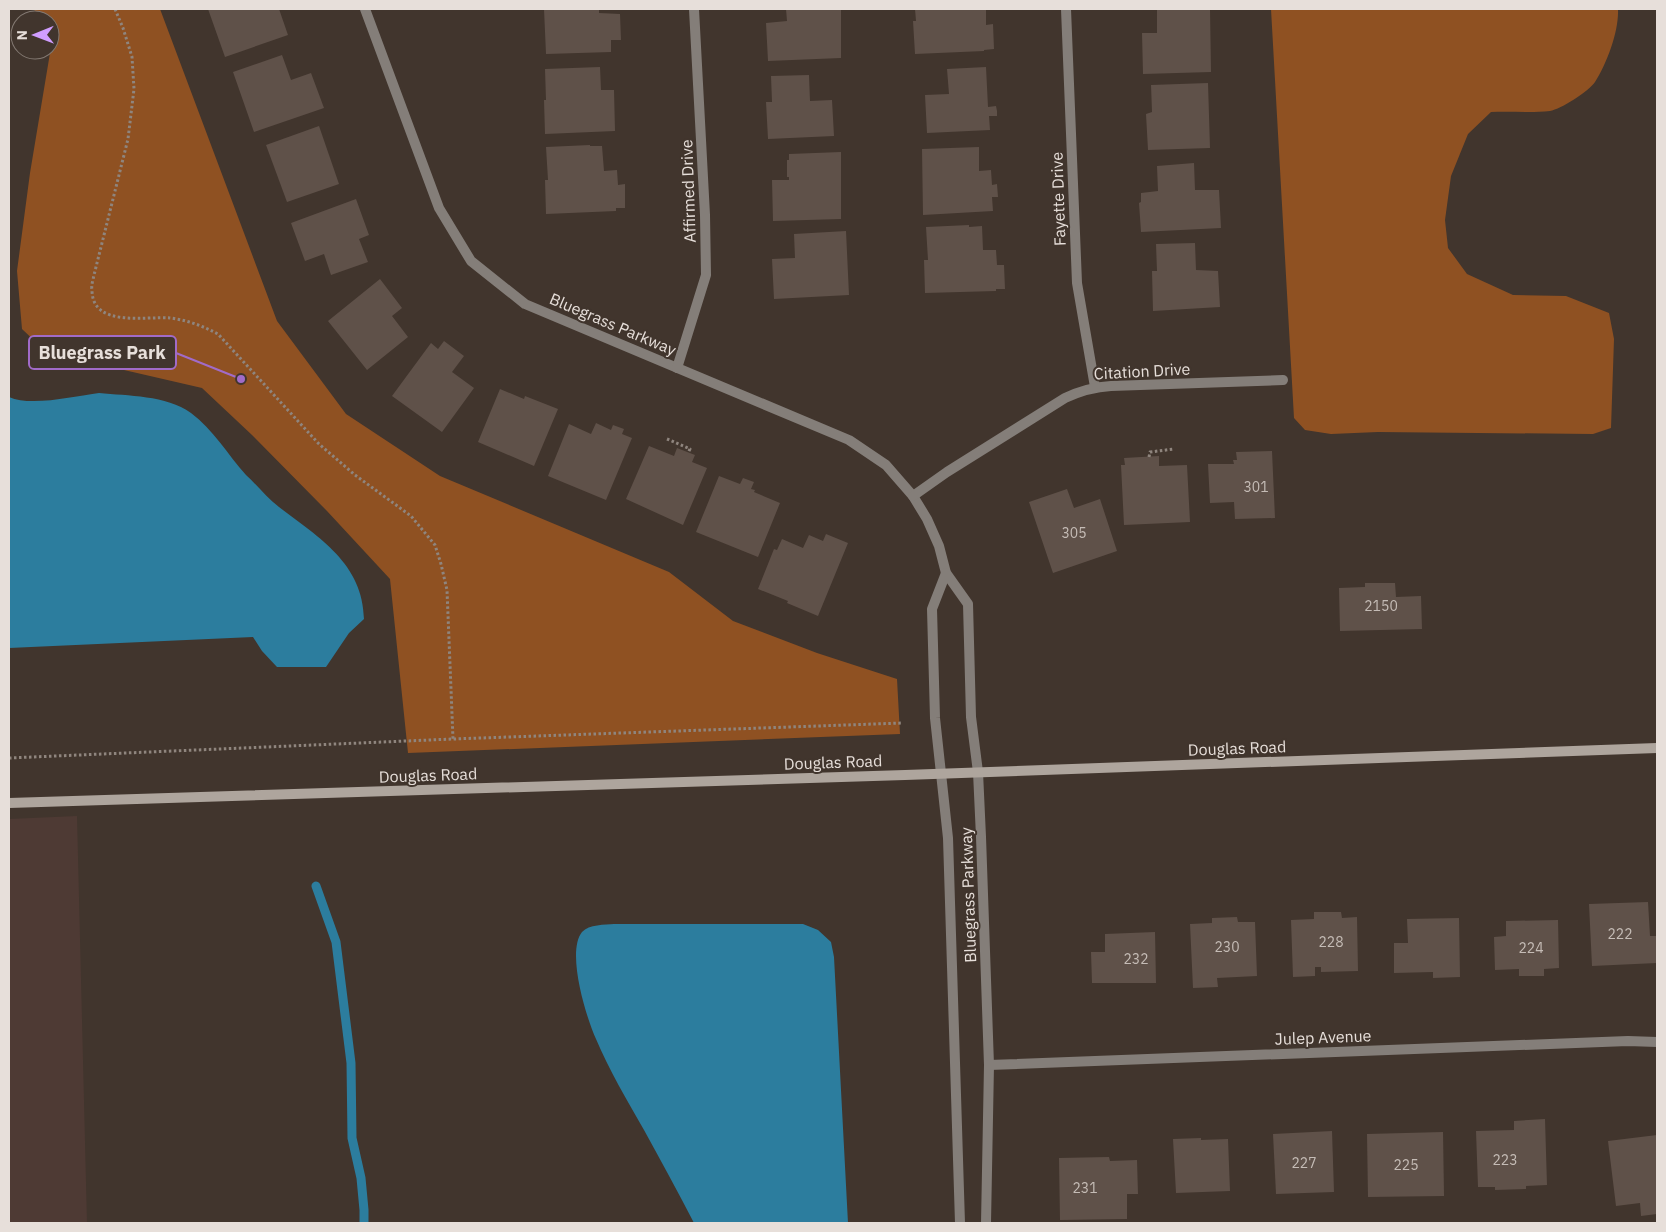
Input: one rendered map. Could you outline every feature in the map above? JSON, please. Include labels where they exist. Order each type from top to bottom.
[{"type":"street","name":"Bluegrass Parkway","points":[[365,9],[440,208],[471,261],[525,304],[849,440],[886,465],[913,496],[927,519],[939,546],[946,573],[968,604],[971,717],[978,772],[989,1065],[986,1223]]},
{"type":"street","name":"Affirmed Drive","points":[[677,368],[706,275],[694,9]]},
{"type":"street","name":"Fayette Drive","points":[[1066,9],[1077,283],[1095,387]]},
{"type":"street","name":"Citation Drive","points":[[913,496],[947,472],[1065,398],[1095,387],[1283,380]]},
{"type":"street","name":"Bluegrass Parkway","points":[[946,573],[932,609],[935,718],[948,838],[960,1223]]},
{"type":"street","name":"Douglas Road","points":[[9,802],[941,774],[1657,748]]},
{"type":"street","name":"Julep Avenue","points":[[989,1065],[1628,1041],[1657,1042]]},
{"type":"path","points":[[115,9],[124,28],[132,57],[134,89],[128,138],[91,291],[94,303],[101,311],[113,317],[171,318],[204,326],[218,334],[319,444],[355,475],[411,516],[422,528],[435,545],[442,564],[447,590],[454,739]]},
{"type":"path","points":[[667,439],[690,449],[688,453]]},
{"type":"path","points":[[1149,457],[1150,452],[1174,450]]},
{"type":"path","points":[[9,758],[454,739],[902,723]]},
{"type":"shaded area","points":[[160,9],[277,321],[346,414],[440,476],[669,572],[733,621],[817,653],[897,679],[900,734],[408,753],[390,579],[327,511],[252,435],[202,388],[124,370],[59,364],[22,329],[17,271],[30,173],[49,60],[60,60],[60,10],[34,10]]},
{"type":"shaded area","points":[[1271,9],[1618,9],[1617,27],[1604,66],[1595,82],[1581,95],[1567,104],[1550,111],[1491,112],[1468,134],[1451,176],[1445,220],[1448,248],[1467,274],[1513,295],[1566,296],[1609,313],[1614,339],[1611,428],[1593,434],[1378,432],[1331,434],[1305,430],[1294,418]]},
{"type":"shaded area","points":[[77,816],[87,1223],[9,1223],[9,819]]},
{"type":"water","points":[[99,393],[159,400],[181,407],[191,413],[220,442],[246,475],[270,500],[309,529],[336,553],[356,582],[362,599],[364,619],[349,633],[326,667],[277,667],[262,651],[253,637],[9,648],[9,397],[18,400],[41,401]]},
{"type":"water","points":[[803,924],[818,930],[831,942],[834,957],[848,1223],[694,1223],[607,1062],[592,1029],[583,1001],[577,969],[576,954],[578,941],[585,929],[597,925]]},
{"type":"building","points":[[208,9],[279,9],[288,35],[225,57]]},
{"type":"building","points":[[544,9],[599,9],[599,13],[620,14],[621,40],[611,40],[611,52],[546,54]]},
{"type":"building","points":[[786,9],[841,9],[841,58],[768,61],[766,23],[787,21]]},
{"type":"building","points":[[915,9],[986,10],[986,25],[993,24],[994,49],[915,54],[913,21],[916,21]]},
{"type":"building","points":[[1157,9],[1210,9],[1211,72],[1143,74],[1142,33],[1157,33]]},
{"type":"building","points":[[282,55],[291,80],[311,73],[324,108],[254,132],[233,72]]},
{"type":"building","points":[[600,67],[601,90],[614,90],[615,131],[545,134],[545,69]]},
{"type":"building","points":[[986,67],[988,107],[996,106],[997,111],[997,116],[989,116],[990,130],[927,133],[925,95],[949,94],[947,69]]},
{"type":"building","points":[[809,75],[810,101],[832,100],[834,136],[768,139],[766,102],[772,102],[771,76]]},
{"type":"building","points":[[1208,83],[1210,148],[1148,150],[1146,114],[1152,112],[1151,85]]},
{"type":"building","points":[[319,126],[339,184],[287,202],[266,145]]},
{"type":"building","points":[[602,146],[604,171],[617,170],[618,185],[625,184],[625,208],[616,208],[616,211],[546,214],[545,180],[548,180],[546,147]]},
{"type":"building","points":[[979,147],[979,171],[991,170],[992,185],[997,184],[998,197],[992,197],[993,211],[923,215],[922,149]]},
{"type":"building","points":[[841,152],[841,219],[773,221],[772,180],[789,180],[789,177],[787,177],[787,160],[789,160],[789,154]]},
{"type":"building","points":[[1194,163],[1195,190],[1219,190],[1221,228],[1141,232],[1139,203],[1141,202],[1141,193],[1158,191],[1157,166]]},
{"type":"building","points":[[356,199],[369,235],[359,239],[368,262],[331,275],[324,254],[305,261],[291,223]]},
{"type":"building","points":[[969,225],[969,227],[982,226],[983,250],[996,250],[997,265],[1004,265],[1005,289],[996,289],[996,291],[925,293],[924,260],[928,260],[926,227]]},
{"type":"building","points":[[846,231],[849,295],[774,299],[772,259],[795,258],[794,234]]},
{"type":"building","points":[[1195,243],[1196,270],[1218,271],[1220,307],[1153,311],[1152,271],[1157,271],[1156,244]]},
{"type":"building","points":[[380,279],[402,308],[392,316],[408,337],[367,370],[328,321]]},
{"type":"building","points":[[444,341],[464,356],[452,372],[474,388],[442,432],[392,396],[431,343],[438,349]]},
{"type":"building","points":[[500,389],[524,399],[525,396],[558,409],[534,466],[478,442]]},
{"type":"building","points":[[596,423],[611,430],[613,425],[624,429],[622,434],[632,438],[606,500],[548,476],[569,424],[591,434]]},
{"type":"building","points":[[649,446],[674,456],[677,448],[695,455],[692,462],[707,468],[683,525],[626,499]]},
{"type":"building","points":[[1272,451],[1275,518],[1235,519],[1234,502],[1210,503],[1208,464],[1234,464],[1233,460],[1237,460],[1236,452]]},
{"type":"building","points":[[1159,456],[1159,466],[1187,465],[1190,522],[1124,525],[1121,465],[1125,465],[1124,458]]},
{"type":"building","points":[[719,476],[740,484],[743,478],[754,482],[751,489],[755,490],[754,492],[780,503],[758,557],[696,532]]},
{"type":"building","points":[[1067,489],[1074,508],[1100,499],[1117,551],[1053,573],[1029,502]]},
{"type":"building","points":[[826,534],[848,543],[818,616],[758,589],[774,549],[777,550],[782,539],[803,548],[809,535],[823,541]]},
{"type":"building","points":[[1365,583],[1395,583],[1396,597],[1421,596],[1422,629],[1340,631],[1339,588],[1365,587]]},
{"type":"building","points":[[1648,902],[1650,936],[1657,936],[1657,963],[1592,966],[1589,904]]},
{"type":"building","points":[[1314,912],[1341,912],[1342,918],[1357,917],[1358,971],[1321,972],[1321,967],[1315,967],[1315,976],[1293,977],[1291,920],[1314,919]]},
{"type":"building","points":[[1237,917],[1238,922],[1255,922],[1257,976],[1217,978],[1218,987],[1193,988],[1190,924],[1212,923],[1212,918]]},
{"type":"building","points":[[1459,918],[1460,977],[1433,978],[1433,972],[1394,973],[1394,943],[1408,943],[1407,919]]},
{"type":"building","points":[[1558,920],[1559,968],[1544,969],[1544,976],[1519,976],[1519,969],[1495,970],[1494,937],[1506,936],[1506,921]]},
{"type":"building","points":[[1155,932],[1156,983],[1092,983],[1091,952],[1105,952],[1105,934]]},
{"type":"building","points":[[1545,1119],[1547,1185],[1526,1186],[1526,1189],[1495,1190],[1495,1187],[1478,1187],[1476,1131],[1514,1130],[1514,1121]]},
{"type":"building","points":[[1332,1131],[1334,1192],[1276,1194],[1273,1134]]},
{"type":"building","points":[[1443,1132],[1444,1196],[1368,1197],[1367,1134]]},
{"type":"building","points":[[1657,1135],[1657,1214],[1641,1216],[1640,1203],[1616,1206],[1608,1141]]},
{"type":"building","points":[[1201,1138],[1201,1140],[1228,1139],[1230,1191],[1176,1193],[1173,1139]]},
{"type":"building","points":[[1109,1157],[1110,1161],[1137,1160],[1138,1194],[1127,1194],[1127,1219],[1060,1220],[1059,1158]]},
{"type":"waterway","points":[[316,886],[336,942],[351,1063],[352,1138],[361,1178],[364,1223]]},
{"type":"place","name":"Bluegrass Park","points":[[241,379]]}]
